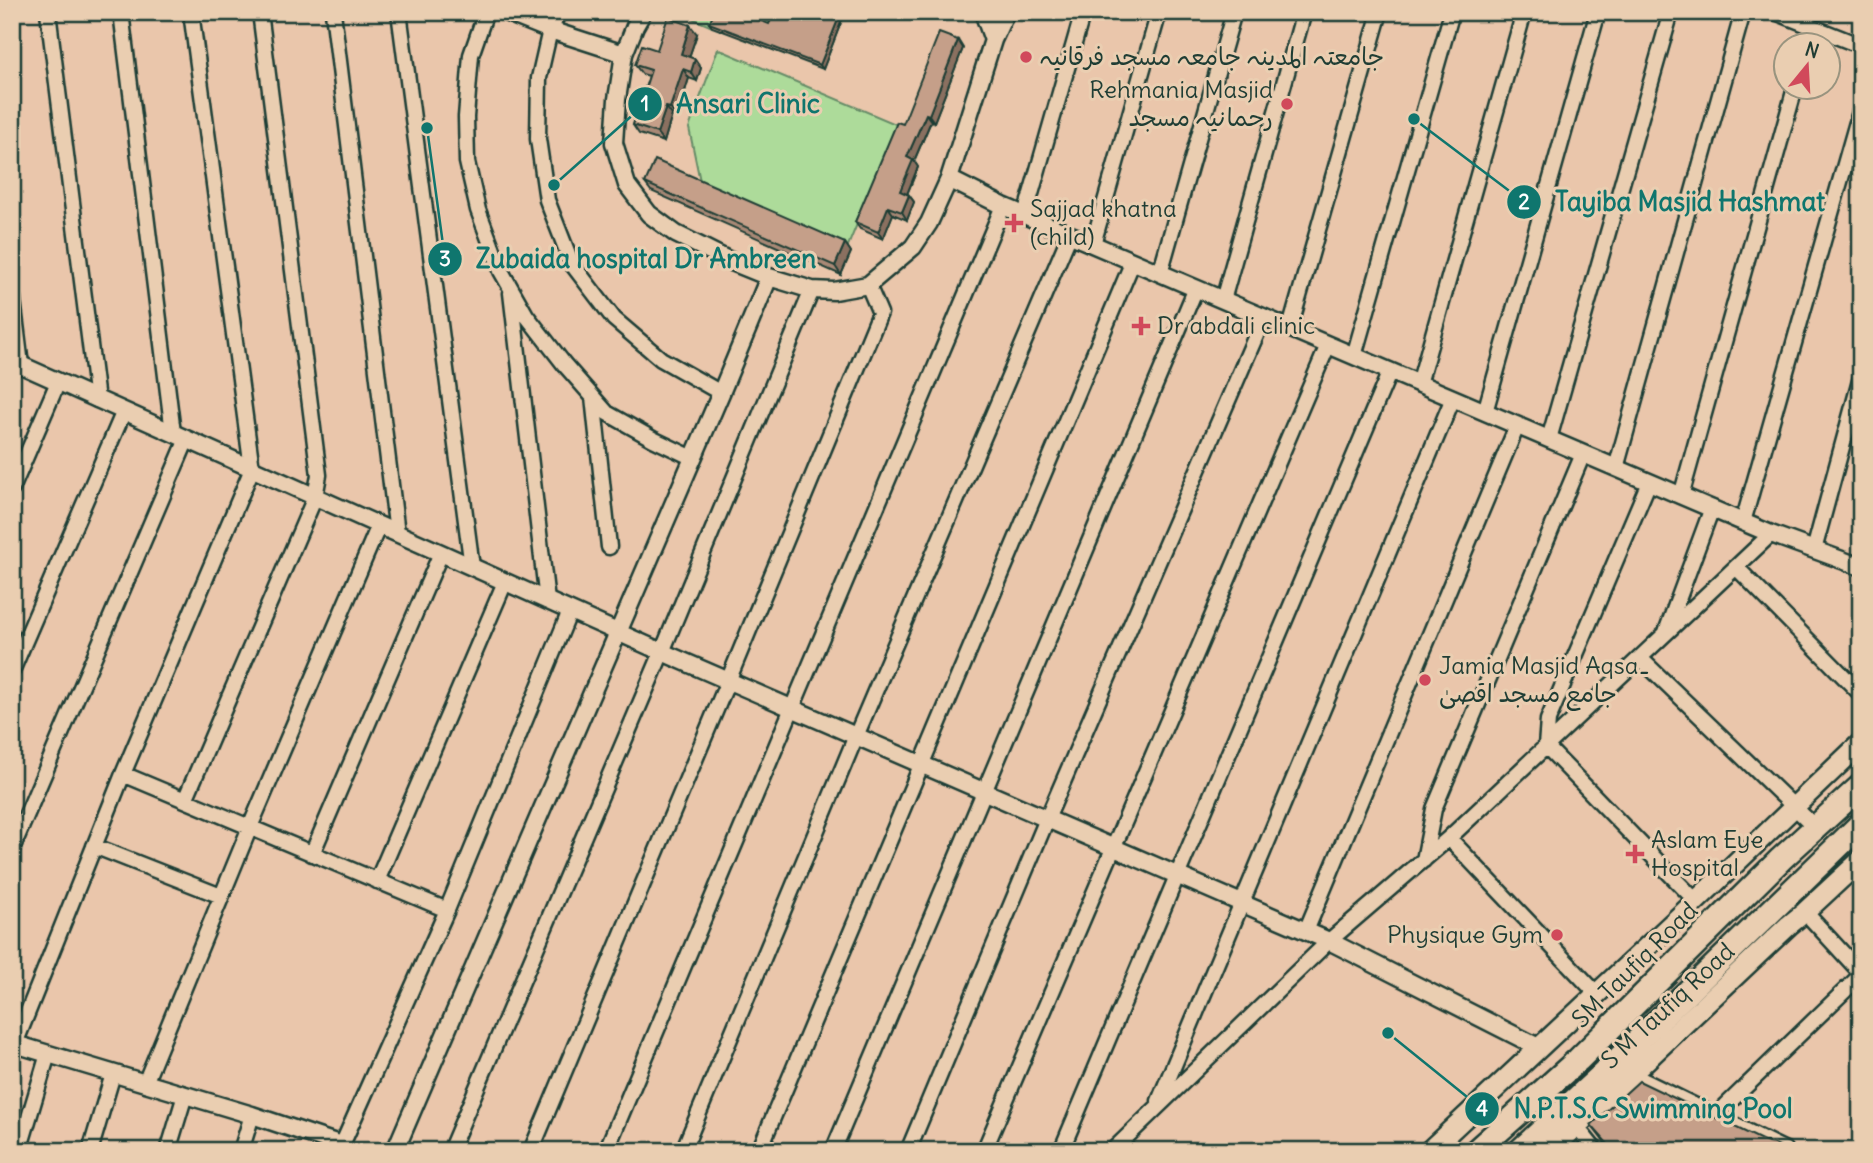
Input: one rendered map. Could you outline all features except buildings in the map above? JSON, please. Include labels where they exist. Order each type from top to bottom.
[{"type":"highway","name":"SM Taufiq Road","points":[[1476,1151],[1578,1059],[1781,859],[1861,786]]},
{"type":"highway","points":[[1520,1151],[1861,824]]},
{"type":"highway","points":[[1829,855],[1861,835]]},
{"type":"main road","points":[[1429,1151],[1861,743]]},
{"type":"main road","name":"S M Taufiq Road","points":[[1550,1151],[1788,925],[1861,860]]},
{"type":"street","points":[[48,12],[97,400]]},
{"type":"street","points":[[12,849],[180,436],[121,12]]},
{"type":"street","points":[[191,12],[252,469],[123,774],[13,1045],[252,1115],[343,1148],[447,910],[570,611]]},
{"type":"street","points":[[185,800],[315,497],[318,475],[260,12]]},
{"type":"street","points":[[333,12],[397,533]]},
{"type":"street","points":[[399,12],[472,567]]},
{"type":"street","points":[[486,12],[471,55],[466,117],[467,162],[478,210],[501,271],[526,314],[564,364],[607,413],[693,458]]},
{"type":"street","points":[[505,12],[624,54]]},
{"type":"street","points":[[559,12],[550,30],[539,78],[538,139],[547,200],[572,264],[614,319],[662,359],[721,393]]},
{"type":"street","points":[[643,12],[624,54],[617,99],[614,143],[626,185],[649,214],[676,234],[769,277],[812,290],[834,291],[868,285],[913,247],[929,223],[950,179],[993,40],[1006,12]]},
{"type":"street","points":[[983,12],[993,40]]},
{"type":"street","points":[[1025,215],[1083,12]]},
{"type":"street","points":[[1093,244],[1159,12]]},
{"type":"street","points":[[1160,273],[1234,12]]},
{"type":"street","points":[[1223,300],[1304,12]]},
{"type":"street","points":[[1290,328],[1380,12]]},
{"type":"street","points":[[1354,356],[1452,12]]},
{"type":"street","points":[[1419,383],[1524,12]]},
{"type":"street","points":[[1485,412],[1598,12]]},
{"type":"street","points":[[1549,439],[1671,12]]},
{"type":"street","points":[[1616,468],[1743,12]]},
{"type":"street","points":[[1775,12],[1861,46]]},
{"type":"street","points":[[1811,32],[1812,27]]},
{"type":"street","points":[[1681,496],[1791,102]]},
{"type":"street","points":[[1743,522],[1861,108]]},
{"type":"street","points":[[950,179],[1003,206],[1681,496],[1771,534],[1861,567]]},
{"type":"street","points":[[606,1151],[1003,206]]},
{"type":"street","points":[[683,1151],[1070,234]]},
{"type":"street","points":[[759,1151],[1133,261]]},
{"type":"street","points":[[395,1151],[769,277]]},
{"type":"street","points":[[531,1151],[880,313],[868,285]]},
{"type":"street","points":[[510,287],[548,601]]},
{"type":"street","points":[[833,1151],[1196,288]]},
{"type":"street","points":[[450,1151],[812,290]]},
{"type":"street","points":[[12,291],[17,363],[662,652],[1329,941],[1540,1048]]},
{"type":"street","points":[[908,1151],[1047,819],[1264,317]]},
{"type":"street","points":[[984,1151],[1328,345]]},
{"type":"street","points":[[1061,1151],[1390,371]]},
{"type":"street","points":[[1814,550],[1861,377]]},
{"type":"street","points":[[12,489],[58,382]]},
{"type":"street","points":[[593,397],[609,547]]},
{"type":"street","points":[[1156,1108],[1453,398]]},
{"type":"street","points":[[12,671],[124,411]]},
{"type":"street","points":[[1306,931],[1517,426]]},
{"type":"street","points":[[1424,860],[1434,809],[1583,454]]},
{"type":"street","points":[[1649,482],[1548,720],[1546,746],[1696,901]]},
{"type":"street","points":[[1665,634],[1712,508]]},
{"type":"street","points":[[145,1083],[221,896],[379,525]]},
{"type":"street","points":[[1112,1151],[1329,941],[1449,838],[1771,534]]},
{"type":"street","points":[[312,853],[441,554]]},
{"type":"street","points":[[1737,567],[1861,694]]},
{"type":"street","points":[[377,881],[505,582]]},
{"type":"street","points":[[1640,658],[1815,827]]},
{"type":"street","points":[[123,774],[447,910]]},
{"type":"street","points":[[1449,838],[1597,994]]},
{"type":"street","points":[[94,846],[221,896]]},
{"type":"street","points":[[1715,1116],[1861,974],[1805,912]]},
{"type":"street","points":[[19,1151],[48,1054]]},
{"type":"street","points":[[90,1151],[113,1074]]},
{"type":"street","points":[[1630,1074],[1785,1151]]},
{"type":"street","points":[[168,1151],[185,1095]]},
{"type":"street","points":[[241,1151],[252,1115]]},
{"type":"street","points":[[1576,1126],[1596,1151]]},
{"type":"green space","points":[[678,12],[719,12],[712,27]]},
{"type":"green space","points":[[732,12],[775,12],[772,29]]},
{"type":"green space","points":[[718,49],[898,125],[848,246],[700,181],[689,128]]},
{"type":"place","name":"جامعتہ المدینہ جامعہ مسجد فرقانیہ","points":[[1026,57]]},
{"type":"place","name":"Rehmania Masjid رحمانیہ مسجد","points":[[1287,104]]},
{"type":"place","name":"Tayiba Masjid Hashmat","points":[[1414,119]]},
{"type":"place","name":"Zubaida hospital Dr Ambreen","points":[[427,128]]},
{"type":"place","name":"Ansari Clinic","points":[[554,185]]},
{"type":"place","name":"Sajjad khatna (child)","points":[[1014,223]]},
{"type":"place","name":"Dr abdali clinic","points":[[1141,326]]},
{"type":"place","name":"Jamia Masjid Aqsa۔ جامع مسجد اقصیٰ","points":[[1425,680]]},
{"type":"place","name":"Aslam Eye Hospital","points":[[1635,854]]},
{"type":"place","name":"Physique Gym","points":[[1557,935]]},
{"type":"place","name":"N.P.T.S.C Swimming Pool","points":[[1388,1033]]}]
